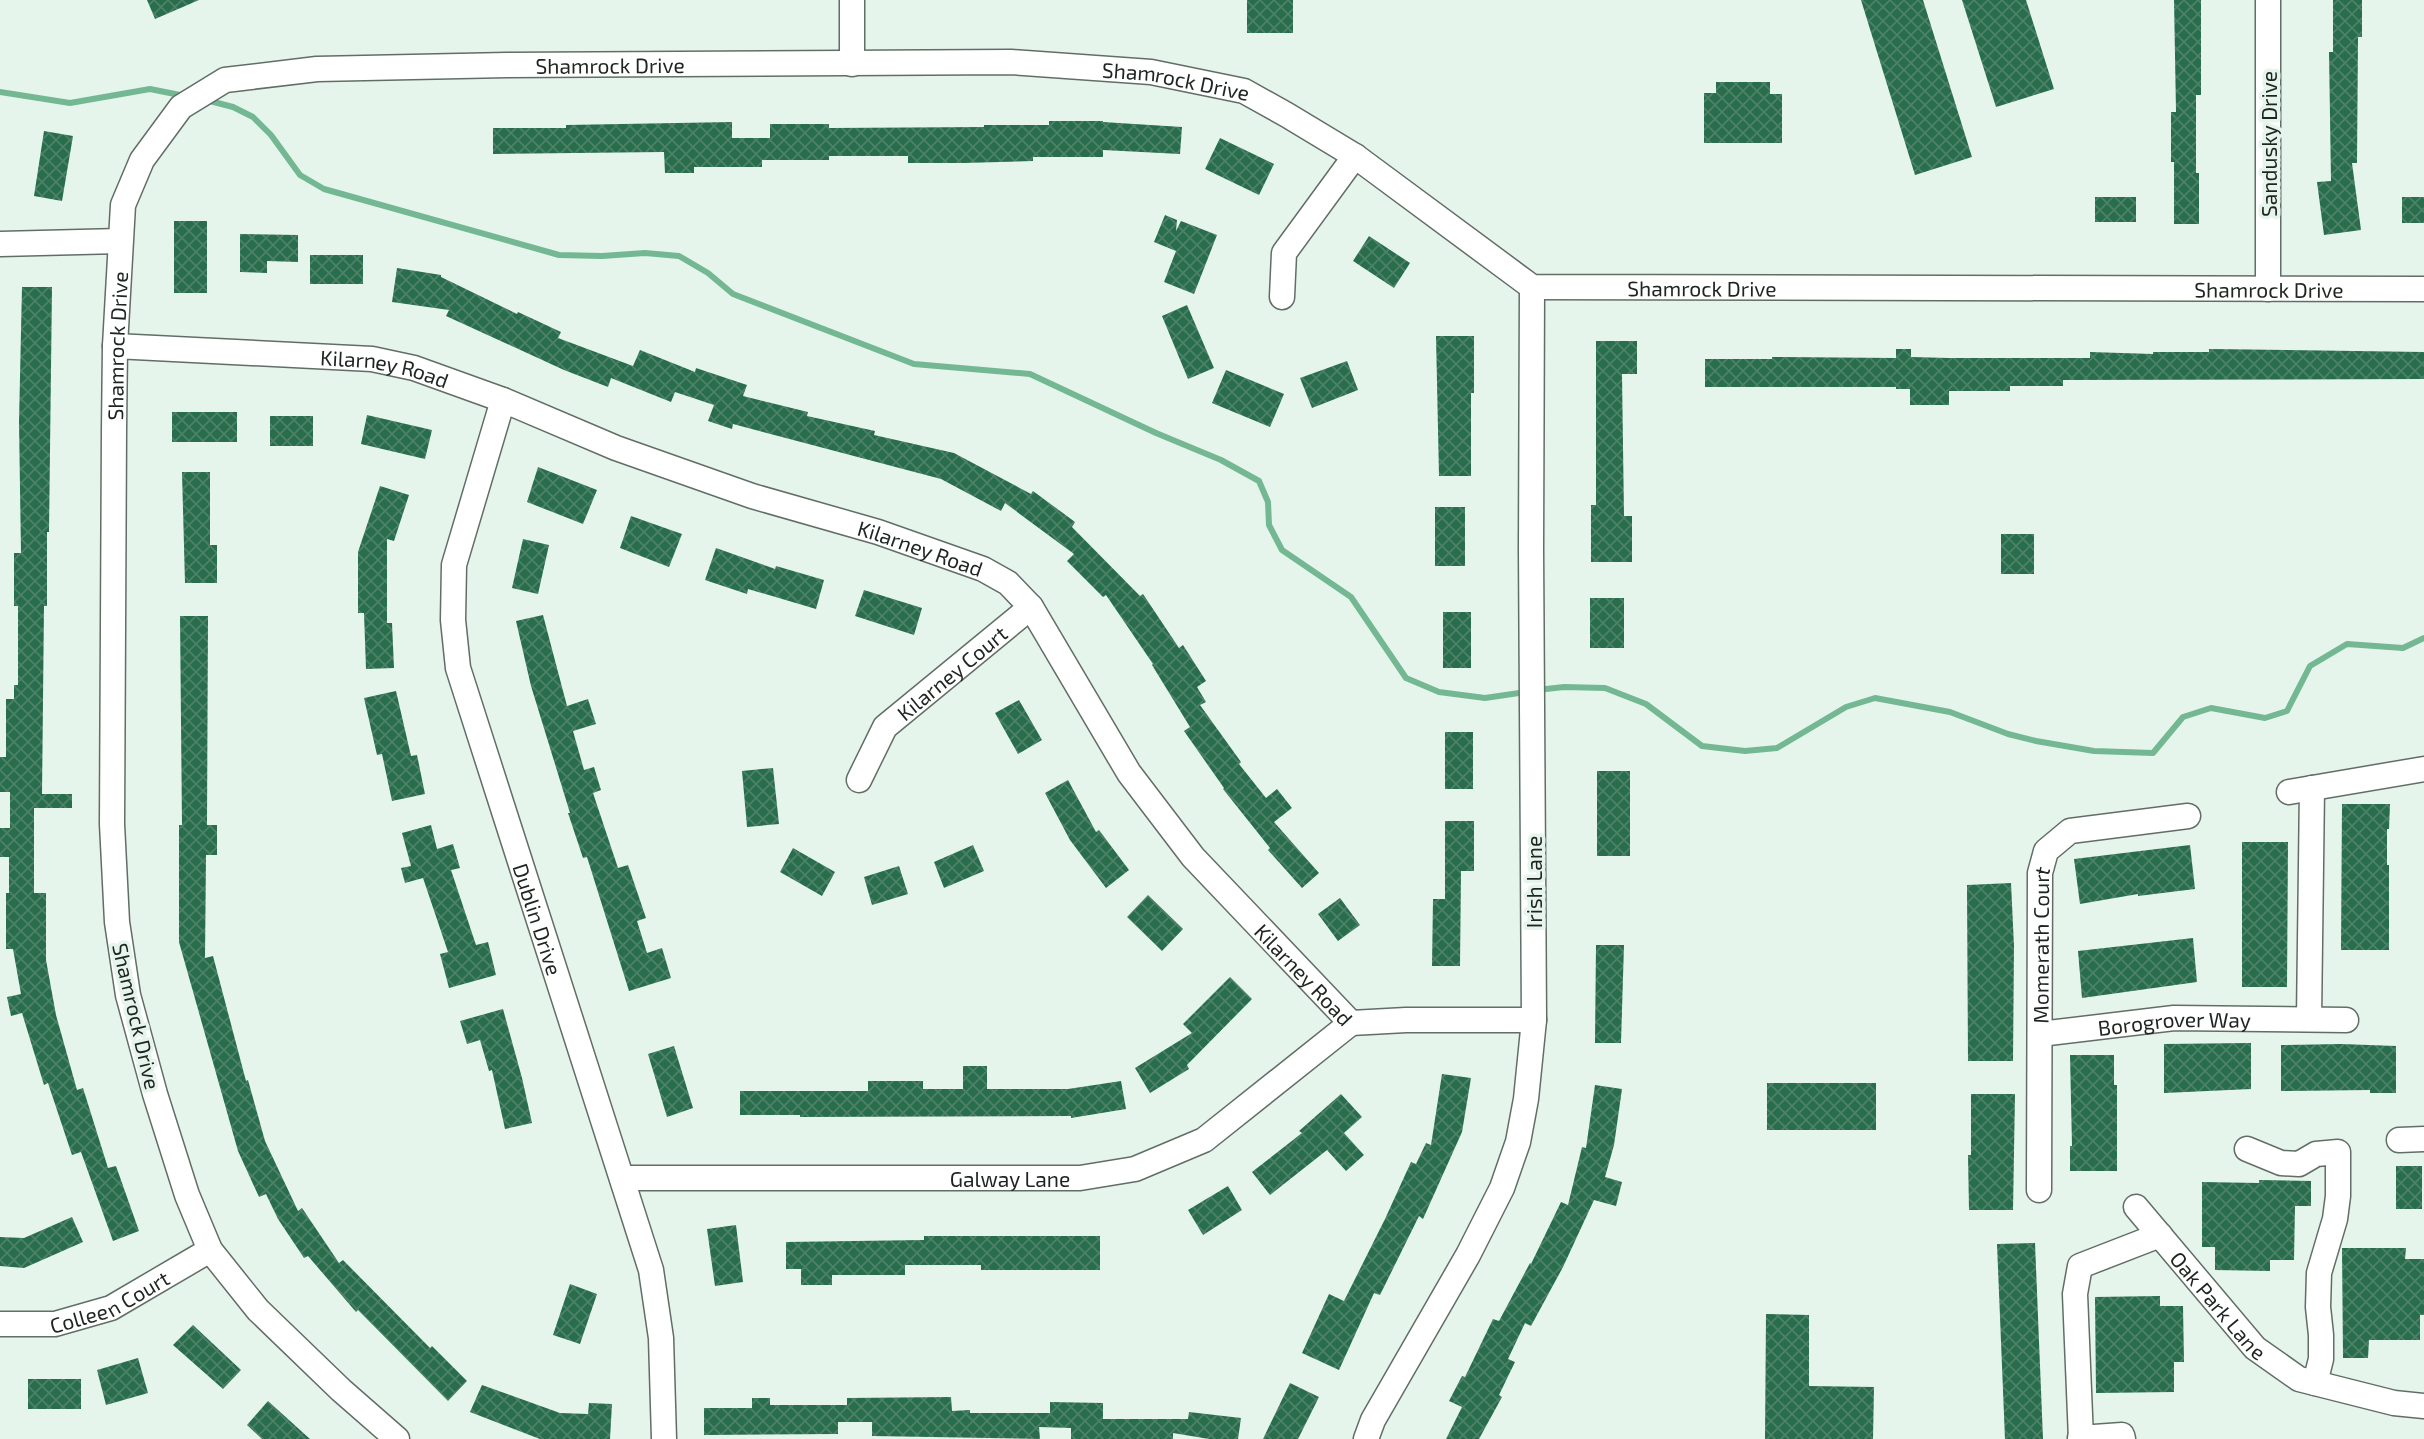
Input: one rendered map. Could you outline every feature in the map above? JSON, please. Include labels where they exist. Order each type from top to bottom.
[{"type":"street","points":[[852,0],[852,64]]},
{"type":"street","name":"Sandusky Drive","points":[[2268,0],[2268,289]]},
{"type":"street","name":"Shamrock Drive","points":[[397,1439],[341,1390],[258,1310],[211,1250],[187,1195],[155,1094],[128,995],[117,922],[112,824],[116,346],[123,205],[142,160],[181,107],[225,80],[317,69],[507,65],[1011,62],[1152,72],[1244,91],[1355,156],[1532,287],[2424,289]]},
{"type":"street","points":[[1282,297],[1284,253],[1355,156]]},
{"type":"street","points":[[0,244],[120,242]]},
{"type":"street","name":"Irish Lane","points":[[1366,1439],[1373,1420],[1468,1255],[1502,1188],[1518,1142],[1526,1099],[1534,1020],[1532,287]]},
{"type":"street","name":"Kilarney Road","points":[[116,346],[372,359],[414,368],[503,400],[641,457],[752,496],[878,532],[983,569],[1008,583],[1031,607],[1129,773],[1193,857],[1351,1023],[1534,1020]]},
{"type":"street","name":"Dublin Drive","points":[[503,400],[454,565],[453,620],[458,668],[651,1270],[661,1338],[664,1439]]},
{"type":"street","name":"Kilarney Court","points":[[859,780],[885,727],[1031,607]]},
{"type":"street","points":[[2309,1019],[2301,790],[2424,769]]},
{"type":"street","name":"Momerath Court","points":[[2039,1190],[2040,873],[2046,851],[2070,831],[2188,816]]},
{"type":"street","name":"Borogrover Way","points":[[2039,1034],[2175,1018],[2346,1020]]},
{"type":"street","name":"Galway Lane","points":[[622,1178],[1080,1178],[1135,1169],[1203,1140],[1351,1023]]},
{"type":"street","points":[[2399,1140],[2424,1139]]},
{"type":"street","points":[[2247,1149],[2281,1163],[2299,1164],[2316,1154],[2338,1152],[2335,1219],[2319,1273],[2321,1335],[2315,1383]]},
{"type":"street","name":"Oak Park Lane","points":[[2136,1207],[2255,1349],[2299,1379],[2394,1403],[2424,1406]]},
{"type":"street","points":[[2123,1439],[2122,1435],[2080,1439],[2075,1294],[2080,1266],[2160,1235]]},
{"type":"street","name":"Colleen Court","points":[[0,1324],[55,1324],[111,1308],[211,1250]]},
{"type":"building","points":[[147,0],[199,0],[155,19]]},
{"type":"building","points":[[1247,0],[1293,0],[1293,33],[1247,33]]},
{"type":"building","points":[[1861,0],[1923,0],[1972,157],[1915,175]]},
{"type":"building","points":[[1962,0],[2026,0],[2054,89],[1996,107]]},
{"type":"building","points":[[2174,0],[2201,0],[2201,95],[2196,95],[2199,224],[2174,224],[2171,112],[2176,112]]},
{"type":"building","points":[[2333,0],[2362,0],[2362,37],[2358,37],[2357,163],[2352,163],[2361,230],[2324,235],[2317,182],[2331,181],[2329,52],[2333,52]]},
{"type":"building","points":[[1716,82],[1770,82],[1770,94],[1782,94],[1782,143],[1704,143],[1704,93],[1716,93]]},
{"type":"building","points":[[1049,121],[1103,121],[1182,127],[1180,154],[1103,150],[1103,157],[1033,157],[1033,161],[964,163],[908,163],[908,156],[829,156],[829,160],[762,160],[762,167],[694,167],[694,173],[665,173],[664,152],[493,154],[493,128],[732,122],[732,138],[770,138],[770,124],[829,124],[829,128],[984,127],[1049,125]]},
{"type":"building","points":[[44,131],[73,136],[62,201],[34,196]]},
{"type":"building","points":[[1220,138],[1274,164],[1259,195],[1205,169]]},
{"type":"building","points":[[2095,197],[2136,197],[2136,222],[2095,222]]},
{"type":"building","points":[[2402,197],[2424,197],[2424,223],[2402,223]]},
{"type":"building","points":[[1165,215],[1177,220],[1176,231],[1181,221],[1217,235],[1194,294],[1164,282],[1176,251],[1154,242]]},
{"type":"building","points":[[174,221],[207,221],[207,293],[174,293]]},
{"type":"building","points":[[240,234],[298,235],[298,262],[267,261],[267,273],[240,272]]},
{"type":"building","points":[[1369,236],[1410,263],[1394,288],[1353,261]]},
{"type":"building","points":[[310,255],[363,255],[363,284],[310,284]]},
{"type":"building","points":[[397,268],[441,275],[517,314],[518,312],[561,332],[558,338],[633,366],[640,350],[695,372],[696,368],[747,385],[743,396],[808,412],[807,416],[875,431],[874,435],[954,453],[1031,494],[1033,491],[1075,522],[1072,527],[1140,596],[1143,594],[1179,648],[1183,645],[1206,681],[1197,687],[1206,702],[1200,705],[1241,762],[1239,764],[1266,798],[1277,789],[1292,808],[1274,822],[1319,873],[1302,888],[1268,850],[1270,848],[1223,789],[1184,731],[1190,727],[1153,664],[1106,595],[1103,597],[1067,561],[1074,554],[1005,503],[1001,511],[941,479],[733,424],[732,429],[708,421],[714,405],[675,392],[671,402],[611,378],[608,387],[564,370],[446,316],[449,310],[392,302]]},
{"type":"building","points":[[22,287],[52,287],[42,794],[72,794],[72,808],[34,808],[34,893],[46,893],[46,960],[56,1015],[77,1090],[83,1088],[108,1168],[116,1166],[139,1231],[113,1241],[81,1152],[72,1155],[48,1083],[44,1085],[22,1013],[11,1016],[7,997],[21,994],[13,949],[6,949],[9,857],[0,857],[0,828],[10,828],[10,792],[0,792],[0,757],[6,757],[6,699],[14,699],[14,685],[18,685],[18,606],[14,606],[14,553],[21,553],[19,422]]},
{"type":"building","points":[[1187,305],[1214,368],[1188,379],[1162,316]]},
{"type":"building","points":[[1436,336],[1474,336],[1471,476],[1439,476]]},
{"type":"building","points":[[1596,341],[1637,341],[1637,374],[1622,374],[1624,516],[1632,516],[1632,562],[1591,562],[1591,505],[1596,505]]},
{"type":"building","points":[[1896,349],[1911,349],[1911,357],[1949,358],[2090,358],[2090,352],[2153,354],[2209,352],[2209,349],[2424,352],[2424,379],[2063,380],[2063,386],[2010,386],[2010,391],[1949,391],[1949,405],[1910,405],[1910,389],[1896,387],[1705,387],[1705,359],[1896,358]]},
{"type":"building","points":[[1347,361],[1358,390],[1312,408],[1300,378]]},
{"type":"building","points":[[1226,370],[1284,394],[1270,427],[1212,403]]},
{"type":"building","points":[[172,412],[237,412],[237,442],[172,442]]},
{"type":"building","points":[[367,415],[432,430],[425,459],[361,444]]},
{"type":"building","points":[[270,416],[313,416],[313,446],[270,446]]},
{"type":"building","points":[[538,467],[597,490],[583,524],[527,502]]},
{"type":"building","points":[[182,472],[210,472],[210,545],[217,545],[217,583],[185,583]]},
{"type":"building","points":[[380,486],[409,495],[394,541],[387,539],[387,623],[392,623],[394,668],[366,669],[364,613],[358,613],[358,552]]},
{"type":"building","points":[[1435,507],[1465,507],[1465,566],[1435,566]]},
{"type":"building","points":[[631,516],[682,534],[669,567],[620,548]]},
{"type":"building","points":[[2001,534],[2034,534],[2034,574],[2001,574]]},
{"type":"building","points":[[523,539],[549,545],[538,594],[512,588]]},
{"type":"building","points":[[716,548],[775,569],[776,566],[824,580],[816,609],[748,589],[747,594],[705,580]]},
{"type":"building","points":[[864,590],[922,608],[914,635],[855,616]]},
{"type":"building","points":[[1590,598],[1624,598],[1624,648],[1590,648]]},
{"type":"building","points":[[1443,612],[1471,612],[1471,668],[1443,668]]},
{"type":"building","points":[[543,615],[567,706],[588,699],[596,724],[573,731],[584,770],[594,767],[601,790],[593,793],[618,868],[628,865],[646,918],[637,921],[647,953],[662,948],[671,978],[629,991],[587,857],[583,858],[568,813],[531,686],[516,621]]},
{"type":"building","points":[[180,616],[208,616],[207,825],[217,825],[217,855],[206,855],[205,958],[213,956],[265,1141],[298,1211],[302,1208],[339,1263],[343,1260],[430,1348],[432,1346],[467,1381],[448,1401],[358,1310],[356,1312],[308,1256],[304,1258],[278,1219],[266,1194],[259,1197],[238,1151],[179,942],[179,825],[182,825]]},
{"type":"building","points":[[396,691],[411,756],[417,755],[425,794],[392,801],[382,754],[377,755],[364,698]]},
{"type":"building","points":[[1019,700],[1042,740],[1018,754],[995,713]]},
{"type":"building","points":[[1445,732],[1473,732],[1473,789],[1445,789]]},
{"type":"building","points":[[773,768],[779,824],[747,827],[742,771]]},
{"type":"building","points":[[1597,771],[1630,771],[1630,856],[1597,856]]},
{"type":"building","points":[[1068,780],[1096,832],[1099,830],[1129,870],[1106,888],[1070,840],[1045,793]]},
{"type":"building","points":[[2342,804],[2390,804],[2387,829],[2389,950],[2341,950]]},
{"type":"building","points":[[1445,821],[1474,821],[1474,871],[1461,871],[1460,966],[1432,966],[1433,899],[1445,899]]},
{"type":"building","points":[[431,825],[437,849],[453,844],[460,868],[451,870],[476,945],[488,942],[496,975],[449,988],[440,954],[448,952],[423,878],[405,883],[401,868],[411,866],[402,833]]},
{"type":"building","points":[[2242,842],[2288,842],[2287,987],[2242,987]]},
{"type":"building","points":[[973,845],[984,871],[944,888],[934,862]]},
{"type":"building","points":[[2190,845],[2195,889],[2138,894],[2080,904],[2074,859]]},
{"type":"building","points":[[793,848],[835,872],[822,896],[780,872]]},
{"type":"building","points":[[899,866],[908,894],[872,905],[864,877]]},
{"type":"building","points":[[2011,883],[2014,946],[2013,1061],[1968,1061],[1967,885]]},
{"type":"building","points":[[1148,895],[1183,929],[1162,951],[1127,917]]},
{"type":"building","points":[[1340,898],[1360,925],[1338,941],[1318,914]]},
{"type":"building","points":[[2193,938],[2197,982],[2082,998],[2078,951]]},
{"type":"building","points":[[1596,945],[1624,945],[1621,1043],[1595,1043]]},
{"type":"building","points":[[1230,977],[1252,999],[1187,1065],[1189,1069],[1150,1093],[1135,1068],[1192,1033],[1183,1024]]},
{"type":"building","points":[[503,1009],[532,1123],[505,1129],[492,1070],[489,1071],[480,1040],[467,1044],[460,1021]]},
{"type":"building","points":[[2251,1043],[2251,1089],[2164,1093],[2164,1044]]},
{"type":"building","points":[[2281,1045],[2396,1046],[2396,1093],[2370,1093],[2370,1090],[2281,1091]]},
{"type":"building","points":[[674,1046],[693,1108],[667,1117],[648,1054]]},
{"type":"building","points":[[2070,1055],[2114,1055],[2114,1085],[2117,1085],[2117,1171],[2070,1171]]},
{"type":"building","points":[[963,1066],[987,1066],[987,1089],[1068,1089],[1121,1081],[1126,1109],[1071,1118],[740,1115],[740,1091],[868,1091],[868,1081],[923,1081],[923,1089],[963,1089]]},
{"type":"building","points":[[1442,1074],[1471,1078],[1462,1132],[1423,1219],[1419,1216],[1380,1295],[1374,1293],[1339,1370],[1302,1353],[1329,1294],[1344,1301],[1411,1162],[1416,1164],[1426,1143],[1431,1145]]},
{"type":"building","points":[[1767,1083],[1876,1083],[1876,1130],[1767,1130]]},
{"type":"building","points":[[1595,1085],[1622,1089],[1614,1145],[1605,1177],[1622,1182],[1616,1206],[1594,1200],[1563,1267],[1531,1326],[1525,1323],[1508,1359],[1515,1362],[1499,1395],[1502,1397],[1479,1439],[1446,1439],[1462,1407],[1449,1401],[1462,1376],[1465,1377],[1493,1319],[1499,1321],[1561,1202],[1568,1205],[1582,1147],[1586,1148]]},
{"type":"building","points":[[1341,1094],[1362,1117],[1344,1133],[1364,1155],[1346,1171],[1327,1150],[1270,1195],[1252,1172],[1302,1133],[1299,1131]]},
{"type":"building","points":[[1971,1094],[2015,1094],[2013,1210],[1969,1210]]},
{"type":"building","points":[[2396,1166],[2422,1166],[2422,1209],[2396,1209]]},
{"type":"building","points":[[2259,1180],[2311,1181],[2311,1206],[2295,1206],[2294,1260],[2270,1260],[2270,1271],[2215,1270],[2215,1247],[2202,1247],[2202,1182],[2259,1183]]},
{"type":"building","points":[[1228,1186],[1242,1210],[1203,1235],[1188,1210]]},
{"type":"building","points":[[72,1217],[83,1242],[24,1268],[0,1266],[0,1237],[24,1238]]},
{"type":"building","points":[[736,1225],[743,1282],[715,1286],[707,1229]]},
{"type":"building","points":[[924,1236],[1100,1236],[1100,1270],[981,1270],[981,1265],[905,1265],[905,1275],[832,1275],[832,1285],[801,1285],[801,1269],[786,1269],[786,1242],[924,1240]]},
{"type":"building","points":[[2035,1243],[2043,1439],[2005,1439],[1997,1244]]},
{"type":"building","points":[[2342,1248],[2406,1248],[2405,1259],[2424,1259],[2424,1315],[2420,1315],[2420,1340],[2369,1340],[2368,1358],[2343,1358]]},
{"type":"building","points":[[570,1284],[597,1294],[580,1344],[553,1335]]},
{"type":"building","points":[[2160,1296],[2160,1306],[2183,1306],[2184,1362],[2174,1362],[2174,1392],[2096,1393],[2095,1297]]},
{"type":"building","points":[[1766,1314],[1809,1315],[1809,1386],[1874,1387],[1873,1439],[1765,1439]]},
{"type":"building","points":[[193,1325],[241,1370],[223,1389],[173,1345]]},
{"type":"building","points":[[138,1358],[148,1393],[106,1405],[97,1370]]},
{"type":"building","points":[[28,1379],[81,1379],[81,1409],[28,1409]]},
{"type":"building","points":[[1290,1383],[1319,1397],[1298,1439],[1263,1439]]},
{"type":"building","points":[[482,1385],[560,1413],[588,1414],[589,1403],[612,1404],[610,1439],[540,1439],[470,1412]]},
{"type":"building","points":[[951,1397],[952,1411],[970,1410],[970,1413],[1050,1413],[1050,1402],[1103,1403],[1103,1419],[1188,1419],[1189,1412],[1241,1418],[1238,1439],[1209,1439],[1173,1433],[1173,1439],[1071,1439],[1071,1428],[1039,1427],[1040,1439],[872,1436],[872,1422],[838,1422],[838,1434],[704,1435],[704,1408],[752,1408],[752,1398],[770,1398],[770,1405],[847,1405],[847,1398]]},
{"type":"building","points":[[268,1401],[310,1439],[262,1439],[247,1425]]},
{"type":"waterway","points":[[0,92],[70,103],[150,89],[185,96]]},
{"type":"waterway","points":[[206,100],[233,107],[253,117],[271,135],[300,175],[324,189],[559,255],[645,253],[679,256],[708,273],[733,294],[914,364],[1030,374],[1221,460],[1259,481],[1268,502],[1269,525],[1282,550],[1351,597],[1406,678],[1439,692],[1485,698],[1526,692]]},
{"type":"waterway","points":[[1537,690],[1564,687],[1605,688],[1646,704],[1702,746],[1745,751],[1777,748],[1846,707],[1875,698],[1950,712],[2008,734],[2036,741],[2094,751],[2153,753],[2183,717],[2211,708],[2265,718],[2287,711],[2310,666],[2347,644],[2403,648],[2424,638]]}]
